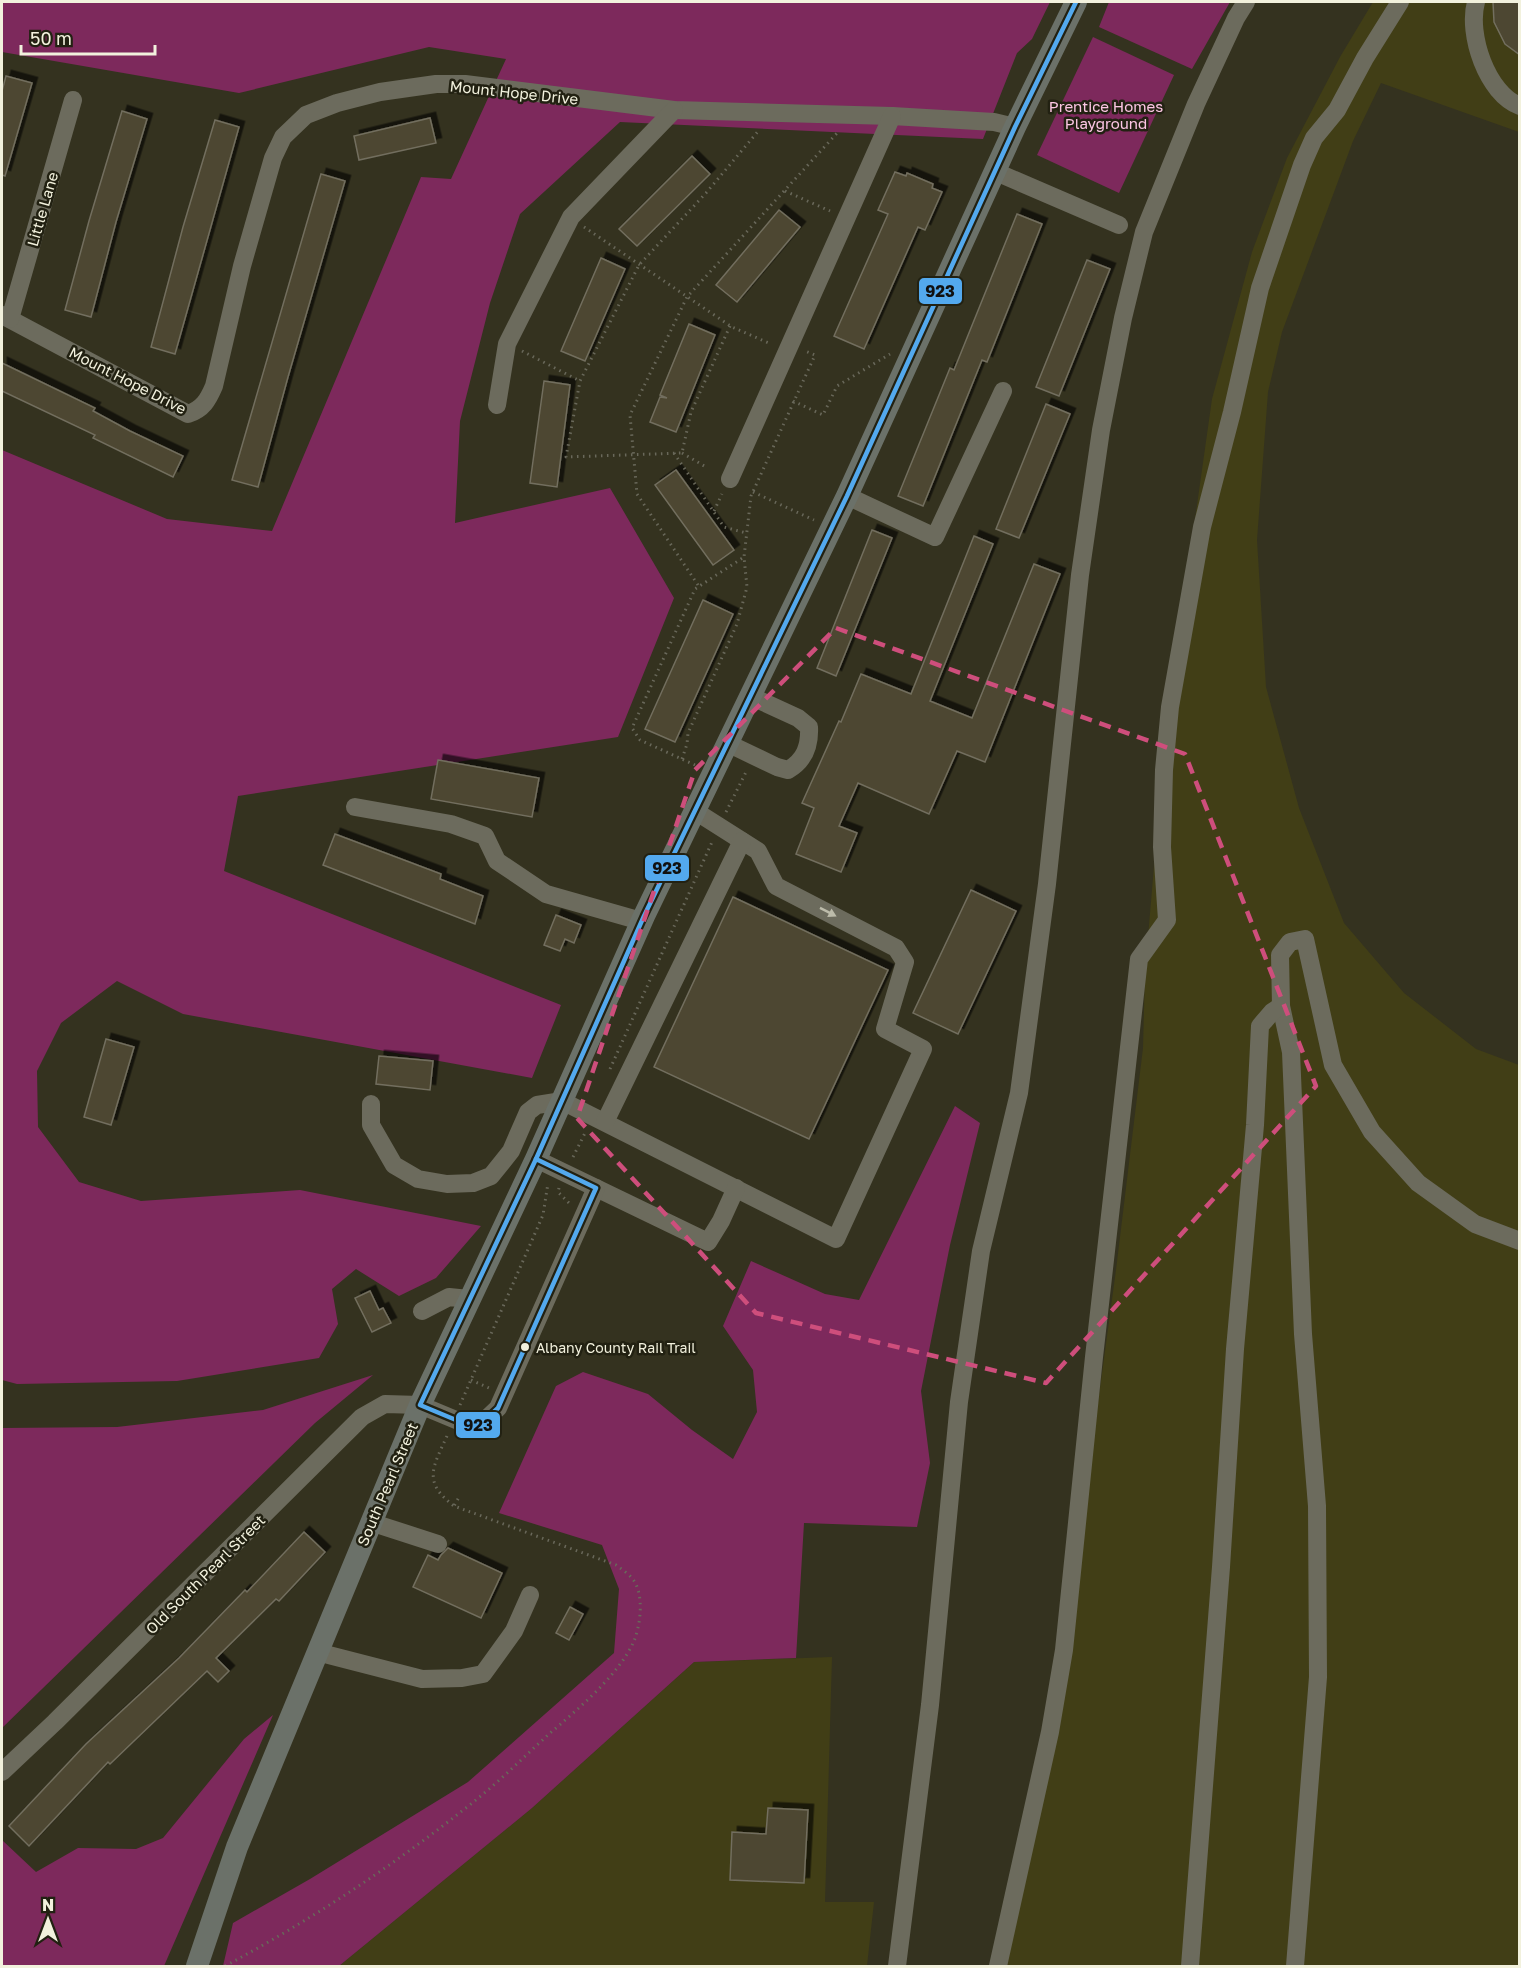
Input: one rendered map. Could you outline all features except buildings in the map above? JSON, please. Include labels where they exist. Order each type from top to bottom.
[{"type":"main road","name":"South Pearl Street","points":[[197,1966],[237,1846],[420,1405],[536,1159],[641,921],[728,743],[758,700],[847,496],[1015,127],[1076,2]]},
{"type":"street","points":[[897,1966],[930,1705],[959,1402],[981,1251],[1019,1093],[1047,884],[1080,575],[1101,430],[1123,318],[1144,232],[1196,104],[1236,18],[1246,2]]},
{"type":"street","points":[[998,1966],[1050,1732],[1064,1650],[1139,958],[1167,920],[1162,847],[1164,770],[1170,707],[1202,527],[1232,412],[1260,288],[1302,165],[1314,138],[1337,110],[1365,58],[1400,2]]},
{"type":"street","points":[[1476,2],[1475,38],[1490,78],[1508,102],[1520,106]]},
{"type":"street","name":"Mount Hope Drive","points":[[6,317],[188,414],[198,411],[207,401],[214,386],[243,266],[273,158],[283,137],[306,115],[348,100],[380,93],[435,84],[465,84],[674,110],[892,116],[994,122],[1015,127]]},
{"type":"street","name":"Little Lane","points":[[6,317],[73,100]]},
{"type":"street","points":[[497,405],[507,344],[571,217],[674,110]]},
{"type":"street","points":[[730,479],[892,116]]},
{"type":"street","points":[[996,172],[1119,225]]},
{"type":"street","points":[[847,496],[935,537],[1003,391]]},
{"type":"street","points":[[728,743],[777,767],[788,770],[798,763],[810,742],[809,727],[798,718],[758,700]]},
{"type":"street","points":[[355,807],[451,824],[485,836],[497,861],[546,894],[641,921]]},
{"type":"street","points":[[371,1104],[371,1125],[394,1165],[418,1179],[447,1184],[473,1183],[491,1176],[511,1151],[528,1112],[537,1105],[562,1101],[836,1239],[923,1049],[885,1029],[905,962],[896,948],[776,886],[758,851],[695,811]]},
{"type":"street","points":[[604,1122],[742,841]]},
{"type":"street","points":[[1295,1966],[1318,1677],[1317,1506],[1303,1334],[1291,1052],[1281,1006],[1280,955],[1290,942],[1305,939],[1333,1065],[1372,1132],[1418,1183],[1475,1224],[1520,1241]]},
{"type":"street","points":[[1190,1966],[1221,1567],[1235,1349],[1255,1125],[1260,1026],[1272,1012],[1281,1006]]},
{"type":"street","points":[[536,1159],[708,1242],[721,1221],[736,1188]]},
{"type":"street","points":[[420,1405],[461,1422],[480,1425],[498,1408],[596,1188]]},
{"type":"street","points":[[422,1311],[450,1297],[469,1299]]},
{"type":"street","name":"Old South Pearl Street","points":[[2,1772],[362,1418],[385,1404],[420,1405]]},
{"type":"street","points":[[370,1522],[438,1544]]},
{"type":"street","points":[[317,1652],[422,1678],[462,1678],[483,1674],[514,1631],[530,1595]]},
{"type":"path","points":[[706,466],[682,453],[566,457],[580,381],[639,266],[760,131],[761,113]]},
{"type":"path","points":[[698,585],[637,494],[630,415],[687,297],[839,132],[841,115]]},
{"type":"path","points":[[785,191],[846,218]]},
{"type":"path","points":[[571,217],[639,266],[730,326],[814,355],[753,492],[744,557],[747,587],[738,624],[688,733],[682,759]]},
{"type":"path","points":[[682,453],[691,412],[730,326]]},
{"type":"path","points":[[507,344],[580,381]]},
{"type":"path","points":[[793,402],[823,415],[837,386],[891,353]]},
{"type":"path","points":[[674,453],[724,526],[746,533]]},
{"type":"path","points":[[753,492],[815,520]]},
{"type":"path","points":[[713,773],[640,740],[632,728],[695,589],[744,557]]},
{"type":"path","points":[[225,1966],[270,1943],[394,1862],[482,1794],[582,1705],[623,1661],[634,1642],[641,1622],[638,1587],[629,1574],[616,1565],[454,1506],[442,1497],[434,1486],[431,1474],[461,1422]]},
{"type":"path","points":[[454,1506],[459,1497]]},
{"type":"highlighted area","points":[[836,628],[1185,754],[1316,1086],[1046,1383],[756,1313],[577,1118],[695,770]]},
{"type":"shaded area","points":[[1373,2],[1519,2],[1519,132],[1381,83],[1353,141],[1282,332],[1268,392],[1257,540],[1266,687],[1299,808],[1344,923],[1404,993],[1476,1049],[1519,1065],[1519,1966],[1005,1966],[1090,1462],[1116,1270],[1143,1048],[1145,972],[1157,831],[1184,597],[1212,399],[1252,252],[1287,158],[1340,57]]},
{"type":"shaded area","points":[[832,1657],[825,1902],[874,1902],[867,1966],[339,1966],[532,1808],[694,1662]]},
{"type":"green space","points":[[2,2],[1050,2],[1032,39],[1017,53],[983,139],[620,122],[520,214],[490,303],[460,421],[455,523],[610,488],[674,598],[618,737],[238,796],[224,871],[561,1005],[532,1078],[183,1014],[117,981],[61,1023],[37,1071],[38,1127],[79,1182],[141,1201],[300,1190],[481,1226],[436,1278],[399,1296],[356,1269],[332,1289],[338,1324],[319,1358],[177,1381],[17,1384],[2,1380],[2,450],[167,519],[272,531],[421,177],[451,179],[506,59],[429,47],[239,93],[2,52]]},
{"type":"green space","points":[[1109,2],[1230,2],[1192,69],[1099,27]]},
{"type":"green space","name":"Prentice Homes Playground","points":[[1093,37],[1174,75],[1119,193],[1037,155]]},
{"type":"green space","points":[[955,1106],[980,1123],[950,1245],[921,1391],[930,1463],[917,1527],[804,1523],[796,1658],[694,1662],[532,1808],[339,1966],[223,1966],[233,1923],[310,1879],[468,1782],[614,1653],[619,1589],[602,1545],[499,1513],[556,1386],[583,1372],[648,1394],[692,1430],[733,1459],[757,1412],[753,1370],[723,1326],[751,1261],[825,1294],[859,1300]]},
{"type":"green space","points":[[373,1375],[315,1423],[2,1728],[2,1428],[117,1427],[263,1410]]},
{"type":"green space","points":[[273,1715],[164,1966],[2,1966],[2,1840],[36,1872],[78,1848],[136,1849],[163,1838],[244,1739]]},
{"type":"transit line","name":"923","points":[[536,1159],[644,916],[847,496],[1015,127],[1076,2]]},
{"type":"transit line","name":"923","points":[[536,1159],[596,1188],[498,1408],[480,1425],[468,1425],[420,1405],[536,1159]]},
{"type":"place","name":"Albany County Rail Trail","points":[[525,1347]]}]
